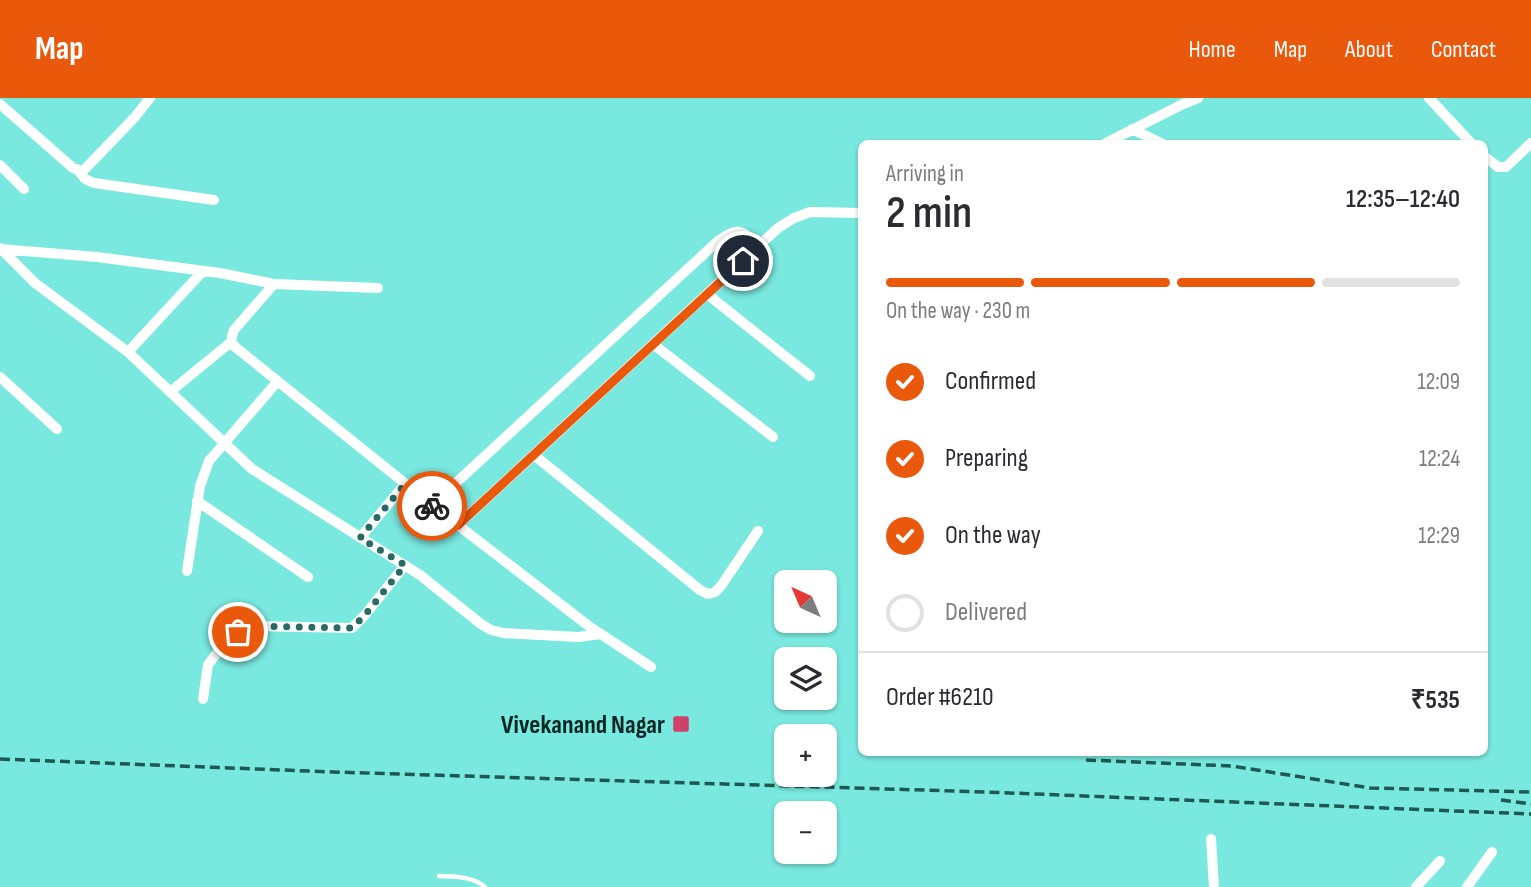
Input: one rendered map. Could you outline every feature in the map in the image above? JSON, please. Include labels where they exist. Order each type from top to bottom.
[{"type":"street","points":[[78,170],[85,170],[150,98]]},
{"type":"street","points":[[1111,140],[1198,98]]},
{"type":"street","points":[[1429,98],[1468,140]]},
{"type":"street","points":[[2,110],[78,170],[85,179],[94,183],[214,200]]},
{"type":"street","points":[[1132,129],[1155,140]]},
{"type":"street","points":[[1488,159],[1498,167],[1506,167],[1531,143]]},
{"type":"street","points":[[0,166],[24,189]]},
{"type":"street","points":[[458,525],[778,228],[810,212],[858,212]]},
{"type":"street","points":[[432,505],[718,241],[732,231],[739,230],[760,245]]},
{"type":"street","points":[[0,248],[97,257],[203,271],[274,284],[378,288]]},
{"type":"street","points":[[0,248],[35,283],[128,352],[252,469],[420,575],[481,624],[503,633],[578,637],[601,634]]},
{"type":"street","points":[[128,352],[203,271]]},
{"type":"street","points":[[170,392],[231,342],[234,330],[274,284]]},
{"type":"street","points":[[707,294],[810,376]]},
{"type":"street","points":[[231,342],[432,505],[601,634],[651,667]]},
{"type":"street","points":[[653,344],[773,438]]},
{"type":"street","points":[[0,377],[57,429]]},
{"type":"street","points":[[187,571],[200,486],[209,461],[277,382]]},
{"type":"street","points":[[534,455],[708,594],[715,593],[721,586],[758,531]]},
{"type":"street","points":[[360,538],[405,484]]},
{"type":"street","points":[[197,501],[308,576]]},
{"type":"street","points":[[203,699],[208,665],[243,628],[352,628],[405,565]]},
{"type":"street","points":[[1211,839],[1213,887]]},
{"type":"street","points":[[1467,887],[1492,852]]},
{"type":"street","points":[[1416,887],[1440,861]]},
{"type":"lane","points":[[439,876],[472,879],[485,887]]},
{"type":"railway","points":[[0,759],[986,792],[1531,814]]},
{"type":"railway","points":[[1086,760],[1232,766],[1370,788],[1531,792]]},
{"type":"railway","points":[[1501,800],[1531,804]]},
{"type":"way so far","points":[[238,632],[249,626],[352,628],[405,565],[360,538],[405,484],[432,506]]},
{"type":"place","name":"Vivekanand Nagar","points":[[681,724]]},
{"type":"route","points":[[432,506],[458,525],[743,261]]}]
